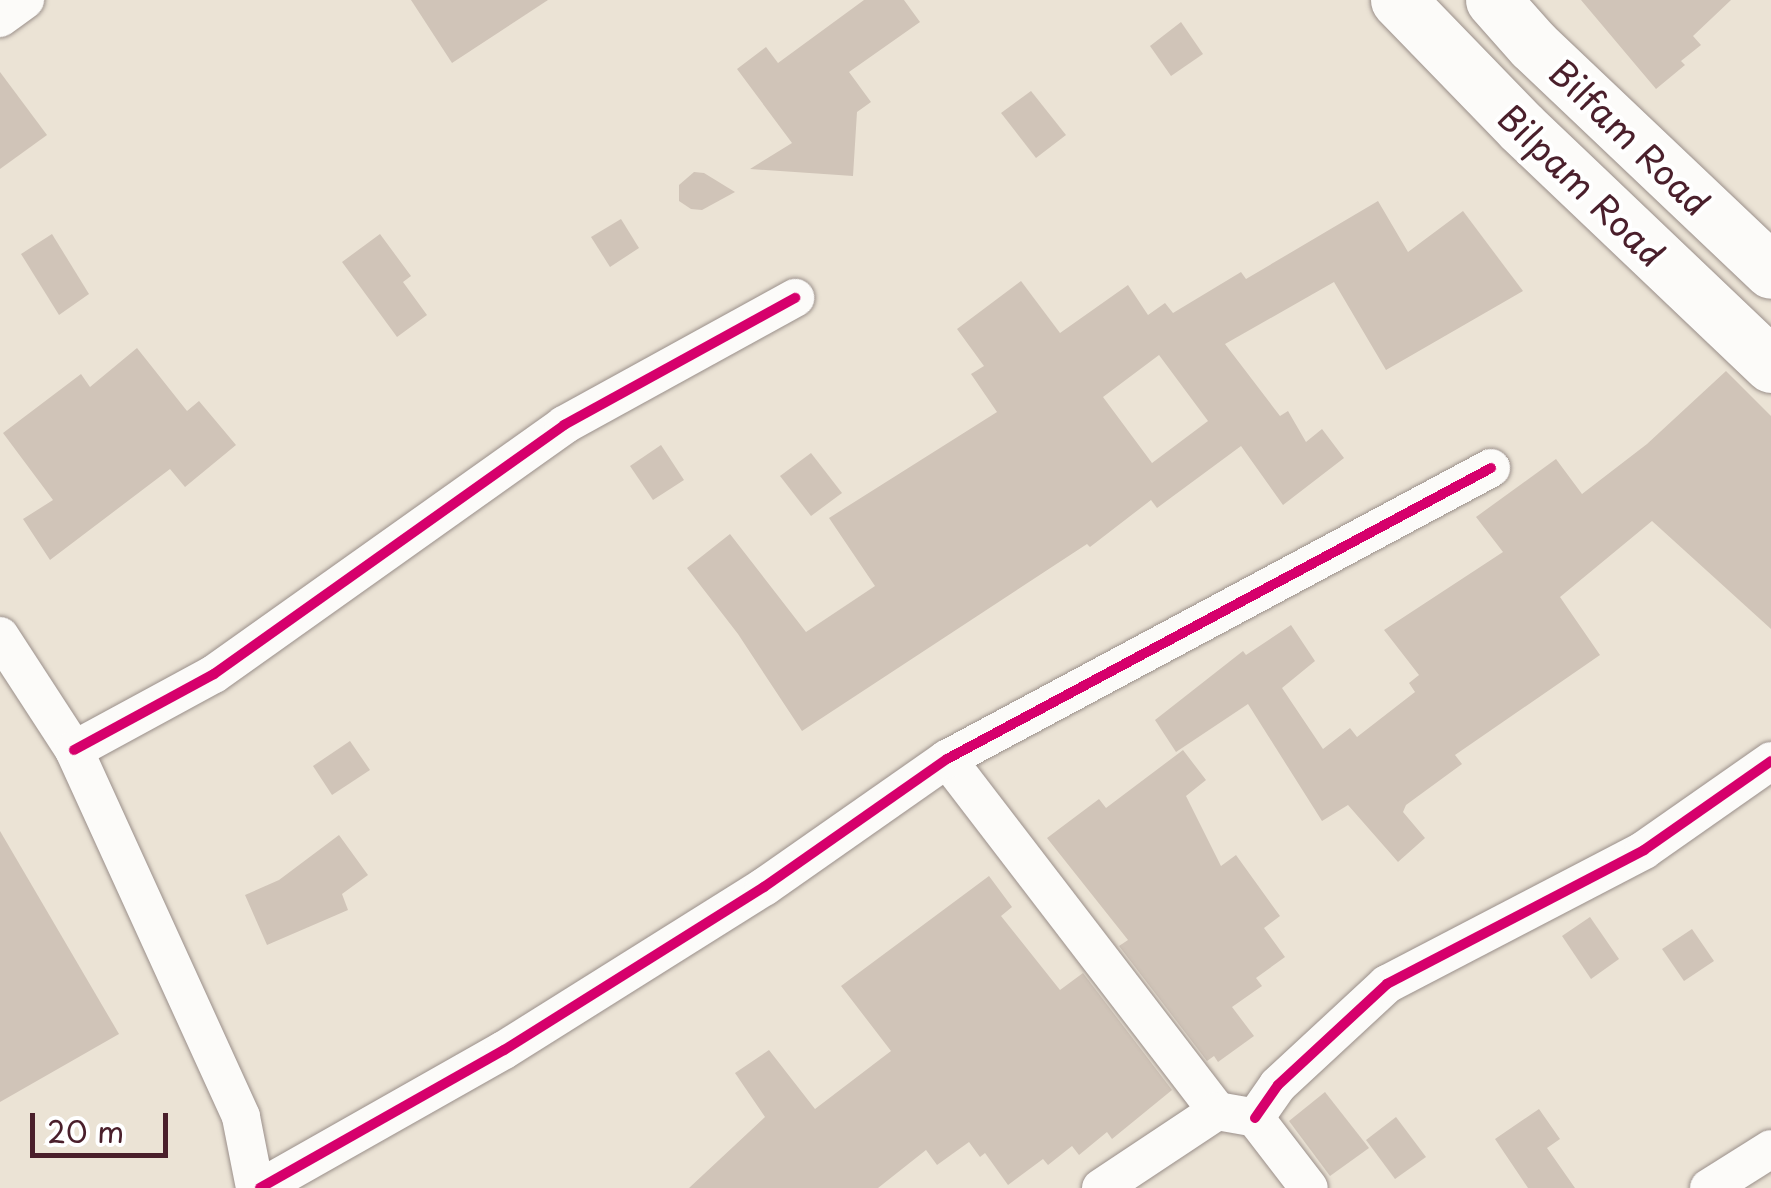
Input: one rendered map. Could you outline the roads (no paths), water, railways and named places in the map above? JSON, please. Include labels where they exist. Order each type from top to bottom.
[{"type":"main road","name":"Bilpam Road","points":[[1398,0],[1521,127],[1771,365]]},
{"type":"main road","name":"Bilfam Road","points":[[1494,0],[1533,45],[1771,271]]},
{"type":"street","points":[[0,18],[24,0]]},
{"type":"street","points":[[74,750],[214,674],[564,425],[796,298]]},
{"type":"street","points":[[0,636],[74,750],[240,1116],[257,1188],[537,1030],[764,887],[946,759],[1492,468]]},
{"type":"street","points":[[946,759],[1217,1112]]},
{"type":"street","points":[[1255,1118],[1278,1085],[1387,984],[1644,850],[1771,761]]},
{"type":"street","points":[[1101,1188],[1217,1112],[1255,1118],[1309,1188]]},
{"type":"street","points":[[1709,1188],[1771,1149]]}]
